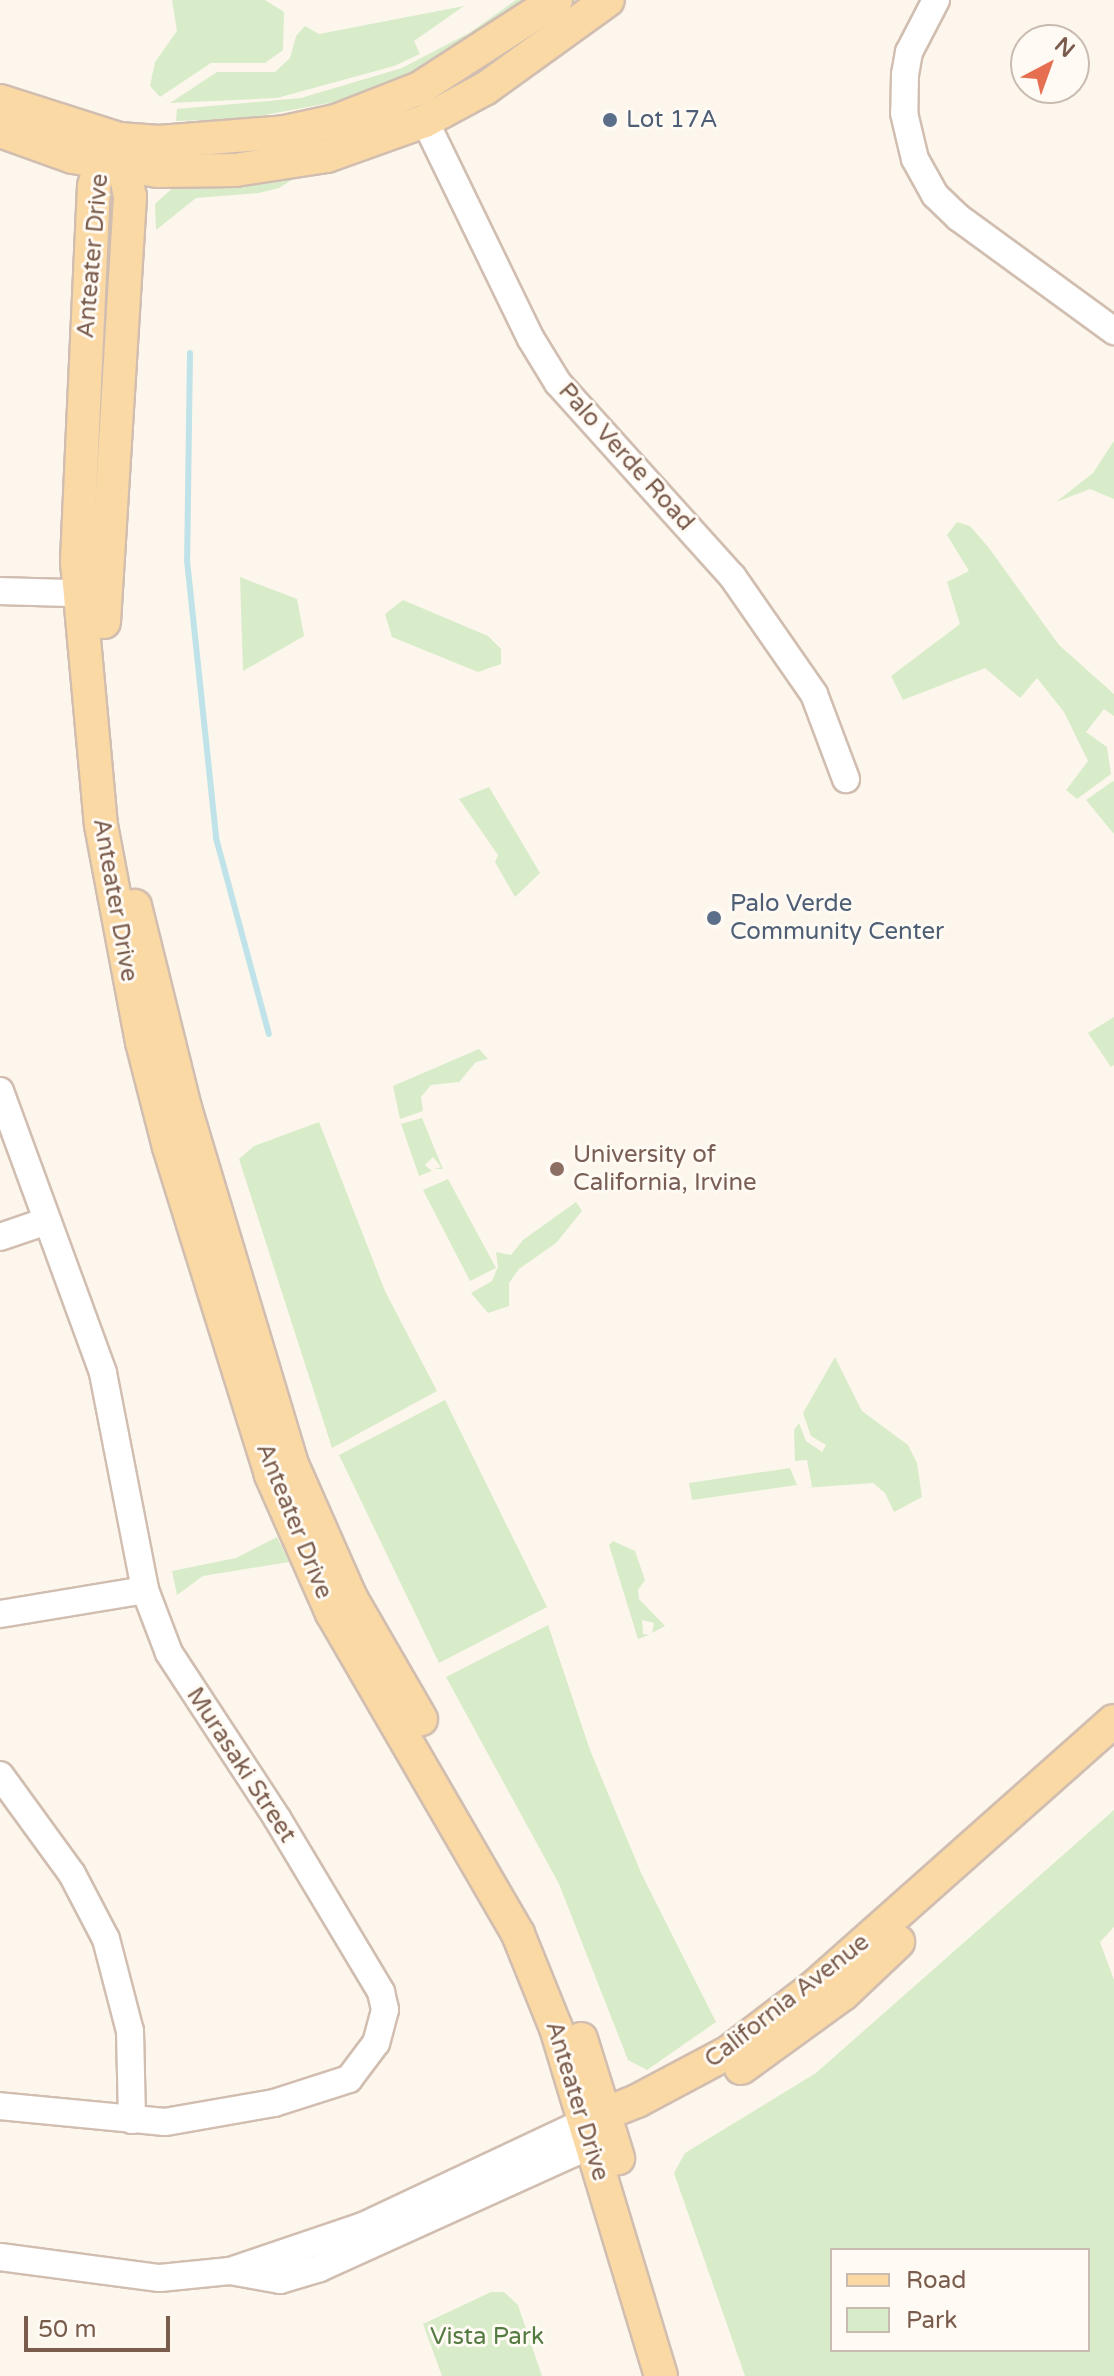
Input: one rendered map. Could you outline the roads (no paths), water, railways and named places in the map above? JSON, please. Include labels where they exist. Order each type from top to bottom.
[{"type":"main road","points":[[0,101],[116,156],[336,121],[420,88],[556,0]]},
{"type":"main road","points":[[0,131],[116,156],[235,170],[327,156],[425,121],[486,88],[608,0]]},
{"type":"main road","name":"Anteater Drive","points":[[116,156],[94,186],[77,562],[92,594],[129,882],[198,1147],[291,1462],[351,1598],[523,1901],[683,2376]]},
{"type":"main road","name":"Anteater Drive","points":[[92,594],[95,775],[118,922],[169,1147],[271,1475],[332,1613],[518,1934],[599,2128],[661,2376]]},
{"type":"main road","points":[[118,922],[134,952],[182,1129],[198,1147]]},
{"type":"main road","name":"California Avenue","points":[[599,2128],[729,2052],[813,1988],[1114,1721]]},
{"type":"main road","name":"California Avenue","points":[[599,2128],[722,2080],[821,2010],[1114,1748]]},
{"type":"street","points":[[936,0],[909,52],[904,113],[915,159],[935,195],[959,218],[1114,331]]},
{"type":"street","name":"Palo Verde Road","points":[[425,121],[531,339],[558,383],[732,576],[814,694],[846,779]]},
{"type":"street","points":[[0,591],[92,594]]},
{"type":"street","name":"Murasaki Street","points":[[0,1091],[103,1373],[145,1590],[169,1653],[277,1818],[381,1992],[385,2010],[384,2026],[366,2062],[349,2079],[325,2090],[207,2118],[132,2120],[0,2106]]},
{"type":"street","points":[[0,1237],[47,1221]]},
{"type":"street","points":[[0,1614],[145,1590]]},
{"type":"street","points":[[0,1775],[72,1874],[106,1939],[130,2031],[132,2120]]},
{"type":"street","name":"California Avenue","points":[[0,2257],[160,2278],[230,2271],[280,2280],[320,2268],[599,2128]]},
{"type":"waterway","points":[[190,353],[187,560],[216,838],[269,1034]]},
{"type":"place","name":"Lot 17A","points":[[610,120]]},
{"type":"place","name":"Palo Verde Community Center","points":[[714,918]]},
{"type":"place","name":"University of California, Irvine","points":[[557,1169]]},
{"type":"park label","name":"Vista Park","points":[[487,2337]]}]
